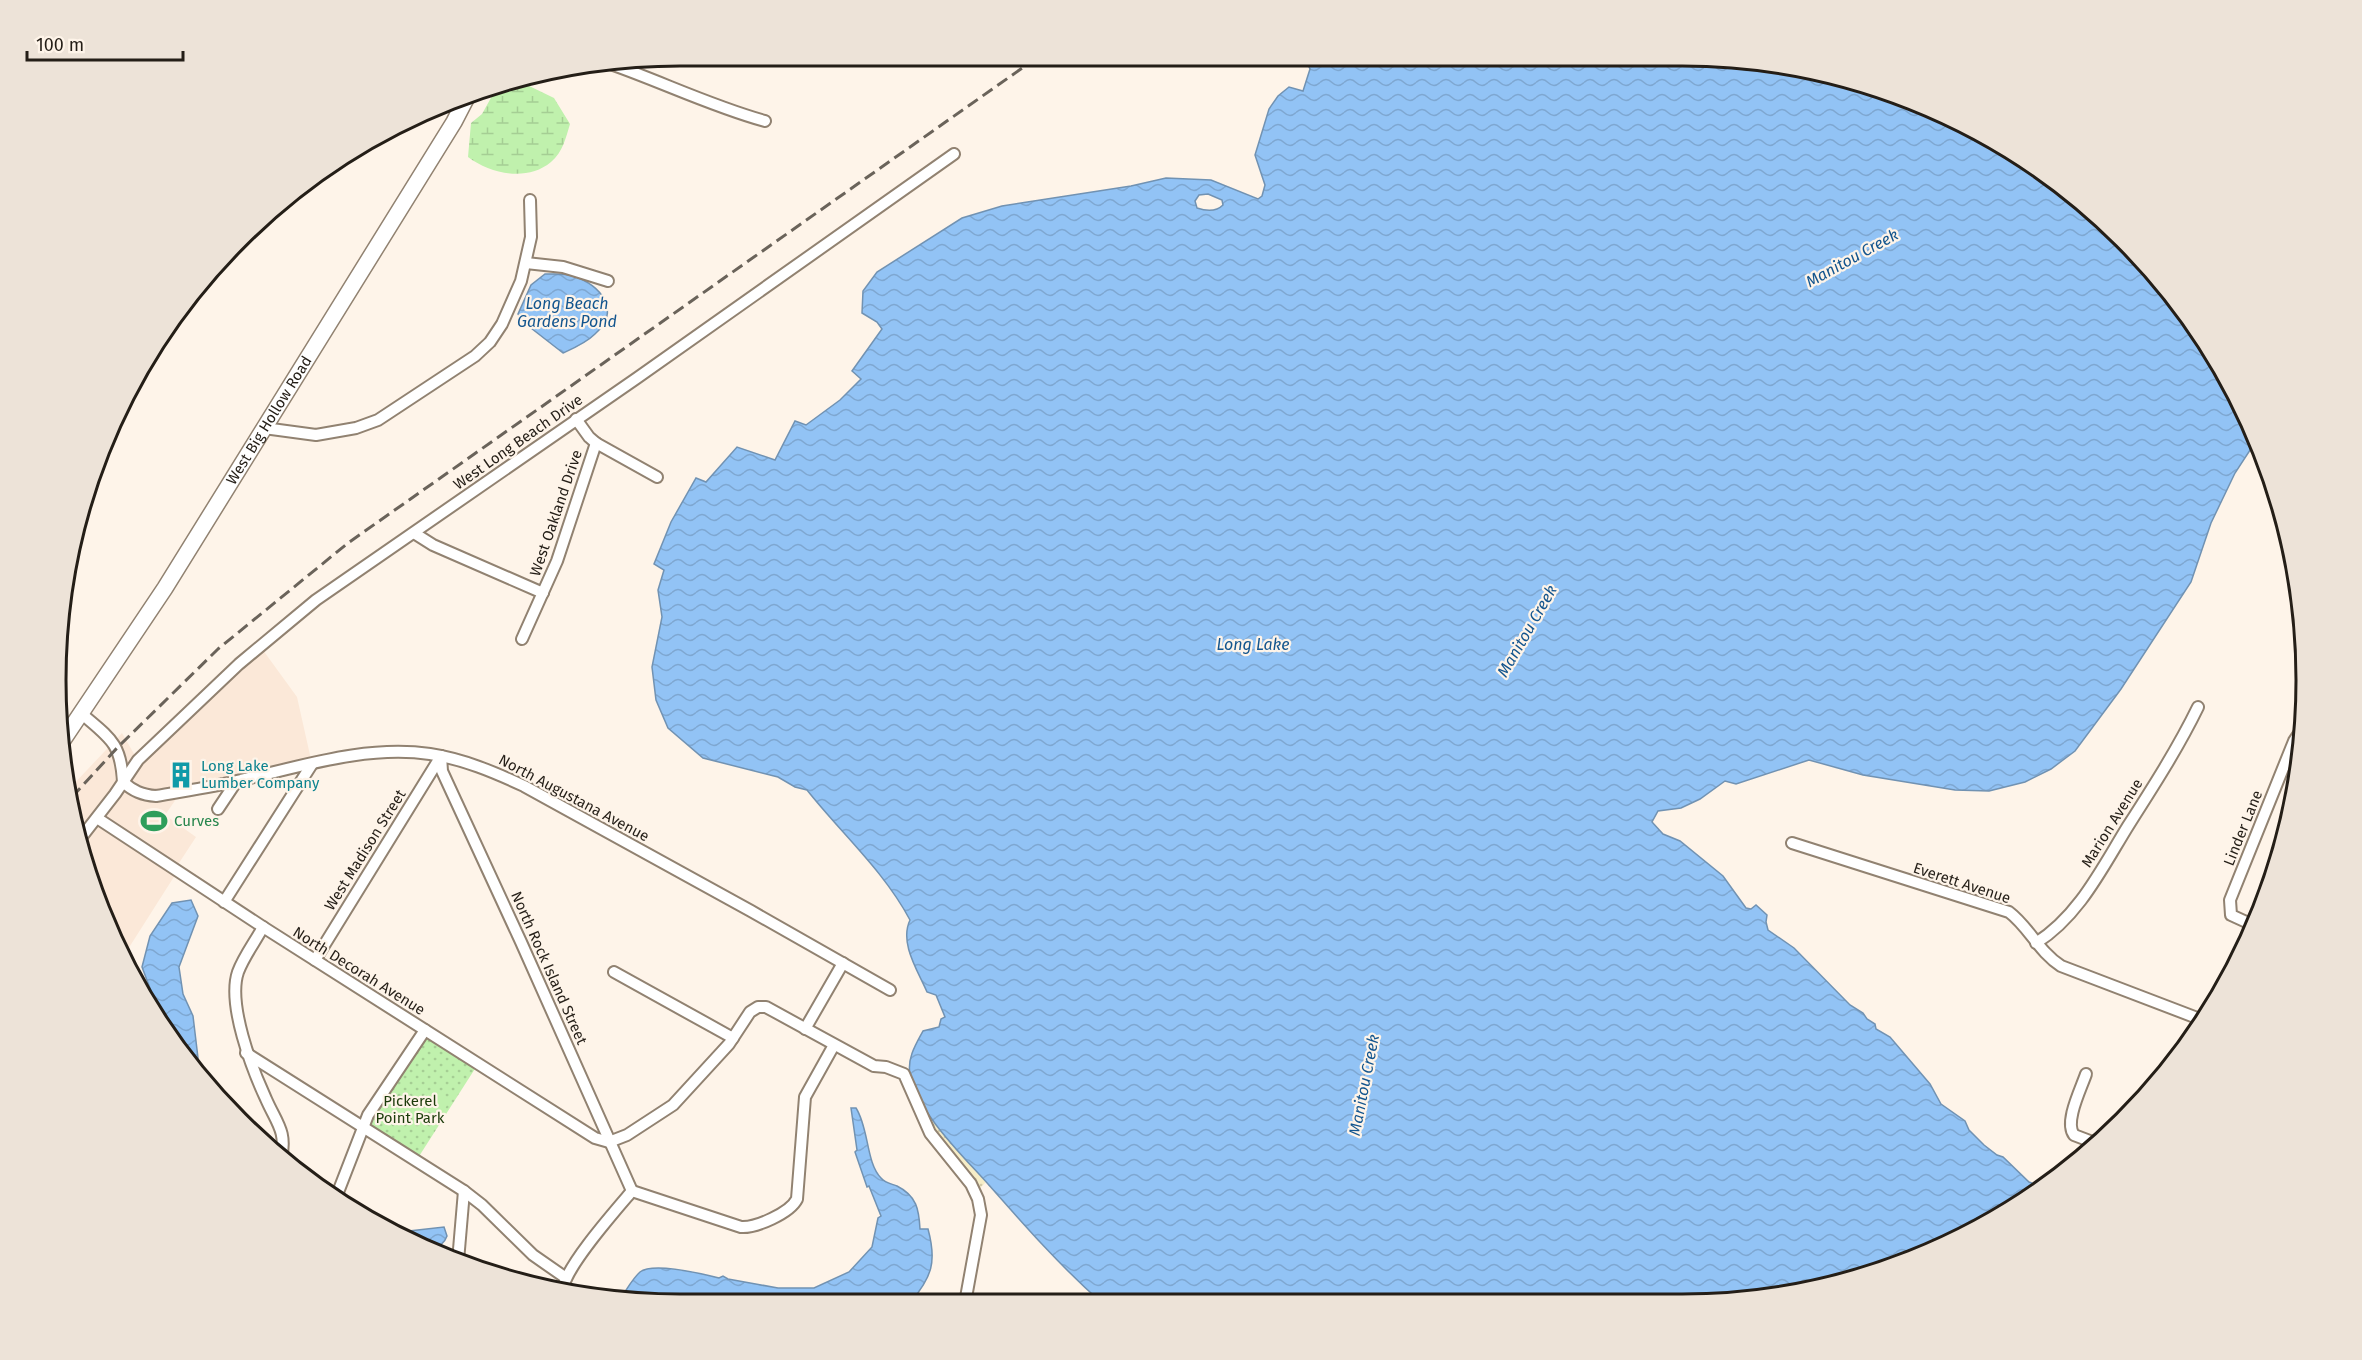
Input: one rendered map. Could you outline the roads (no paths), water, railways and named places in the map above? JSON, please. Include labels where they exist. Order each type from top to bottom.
[{"type":"main road","name":"West Big Hollow Road","points":[[68,733],[165,588],[462,107]]},
{"type":"street","points":[[623,69],[739,114],[765,121]]},
{"type":"street","name":"West Long Beach Drive","points":[[85,832],[138,760],[274,634],[316,600],[954,154]]},
{"type":"street","points":[[264,428],[316,435],[336,433],[378,420],[475,356],[502,324],[526,263],[531,237],[531,200]]},
{"type":"street","points":[[526,263],[563,267],[608,281]]},
{"type":"street","points":[[576,419],[596,443],[657,477]]},
{"type":"street","name":"West Oakland Drive","points":[[522,639],[557,561],[596,443]]},
{"type":"street","name":"West Oakland Drive","points":[[414,532],[433,545],[543,593]]},
{"type":"street","name":"Marion Avenue","points":[[2036,943],[2055,931],[2086,894],[2182,740],[2198,707]]},
{"type":"street","points":[[82,714],[112,740],[120,754],[123,782]]},
{"type":"street","name":"Linder Lane","points":[[2246,922],[2231,915],[2230,900],[2293,745]]},
{"type":"street","name":"North Augustana Avenue","points":[[123,782],[133,791],[156,796],[236,782],[359,754],[394,752],[441,756],[492,770],[524,786],[890,990]]},
{"type":"street","name":"West Madison Street","points":[[315,960],[441,756]]},
{"type":"street","name":"North Rock Island Street","points":[[441,756],[442,771],[522,942],[632,1191]]},
{"type":"street","points":[[224,902],[312,764]]},
{"type":"street","points":[[218,809],[236,782]]},
{"type":"street","name":"North Decorah Avenue","points":[[97,818],[224,902],[595,1138],[609,1142]]},
{"type":"street","name":"Everett Avenue","points":[[1791,843],[2009,912],[2017,918],[2044,954],[2061,966],[2195,1017]]},
{"type":"street","points":[[263,927],[238,971],[236,1000],[246,1053],[283,1132],[283,1149]]},
{"type":"street","points":[[805,1029],[843,963]]},
{"type":"street","points":[[614,972],[733,1038]]},
{"type":"street","points":[[609,1142],[627,1135],[673,1105],[733,1038],[745,1018],[758,1007],[766,1007],[874,1066],[896,1069],[904,1074],[930,1133],[975,1190],[981,1215],[967,1294]]},
{"type":"street","points":[[339,1191],[368,1115],[425,1030]]},
{"type":"street","points":[[565,1283],[597,1233],[632,1191],[741,1227],[750,1227],[789,1210],[797,1199],[805,1097],[834,1045]]},
{"type":"street","points":[[246,1053],[464,1191],[565,1283]]},
{"type":"street","points":[[2086,1074],[2071,1118],[2071,1132],[2089,1141]]},
{"type":"street","points":[[459,1252],[464,1191]]},
{"type":"water","name":"Long Lake","points":[[1309,66],[1722,67],[1802,78],[1879,99],[1954,129],[1989,148],[2023,169],[2087,218],[2144,275],[2193,339],[2214,373],[2233,408],[2251,449],[2235,473],[2211,523],[2191,582],[2121,689],[2075,751],[2051,769],[2025,782],[1989,791],[1955,790],[1863,775],[1809,760],[1736,784],[1725,781],[1700,799],[1681,808],[1658,811],[1652,822],[1663,834],[1680,841],[1723,876],[1746,908],[1751,909],[1756,905],[1767,915],[1768,930],[1794,948],[1850,1005],[1875,1024],[1876,1029],[1890,1037],[1930,1084],[1941,1104],[1965,1121],[1969,1130],[1984,1145],[2003,1157],[2033,1184],[1989,1212],[1917,1247],[1841,1273],[1762,1289],[1722,1293],[1092,1294],[1029,1230],[954,1147],[931,1118],[914,1088],[909,1068],[915,1046],[923,1031],[939,1027],[941,1019],[945,1017],[936,995],[927,992],[911,957],[907,938],[910,920],[888,885],[807,790],[795,787],[778,777],[703,758],[668,728],[656,700],[652,667],[662,617],[658,590],[664,570],[654,564],[671,522],[696,478],[706,482],[737,447],[775,460],[795,421],[806,425],[840,400],[861,379],[852,371],[882,329],[877,322],[862,313],[863,291],[877,272],[962,218],[1002,206],[1131,186],[1166,178],[1211,180],[1258,199],[1262,196],[1265,185],[1255,155],[1269,109],[1278,96],[1289,87],[1303,91],[1310,69]],"holes":[[[1208,194],[1222,200],[1223,205],[1217,209],[1204,210],[1197,208],[1195,201],[1199,195]]]},
{"type":"water","name":"Long Beach Gardens Pond","points":[[545,274],[567,274],[583,280],[599,292],[607,307],[607,316],[603,325],[595,334],[584,343],[563,353],[522,321],[518,314],[531,285]]},
{"type":"water","points":[[191,900],[198,916],[179,967],[183,994],[193,1016],[198,1060],[152,993],[142,967],[150,936],[172,903]]},
{"type":"water","points":[[851,1108],[856,1108],[860,1116],[876,1172],[884,1181],[909,1194],[918,1210],[920,1229],[928,1229],[932,1251],[931,1269],[916,1294],[680,1294],[625,1292],[640,1272],[656,1268],[719,1278],[723,1276],[728,1279],[778,1288],[814,1288],[849,1272],[872,1247],[878,1218],[881,1216],[869,1186],[867,1187],[855,1152],[857,1150]]},
{"type":"water","points":[[444,1227],[447,1236],[440,1245],[408,1231]]},
{"type":"railway","points":[[77,792],[117,748],[218,649],[348,543],[1025,66]]},
{"type":"place","name":"Long Lake Lumber Company","points":[[181,775]]},
{"type":"place","name":"Curves","points":[[154,821]]},
{"type":"water label","name":"Manitou Creek","points":[[1852,258]]},
{"type":"water label","name":"Manitou Creek","points":[[1527,631]]},
{"type":"water label","name":"Manitou Creek","points":[[1364,1085]]},
{"type":"park label","name":"Pickerel Point Park","points":[[410,1110]]}]
